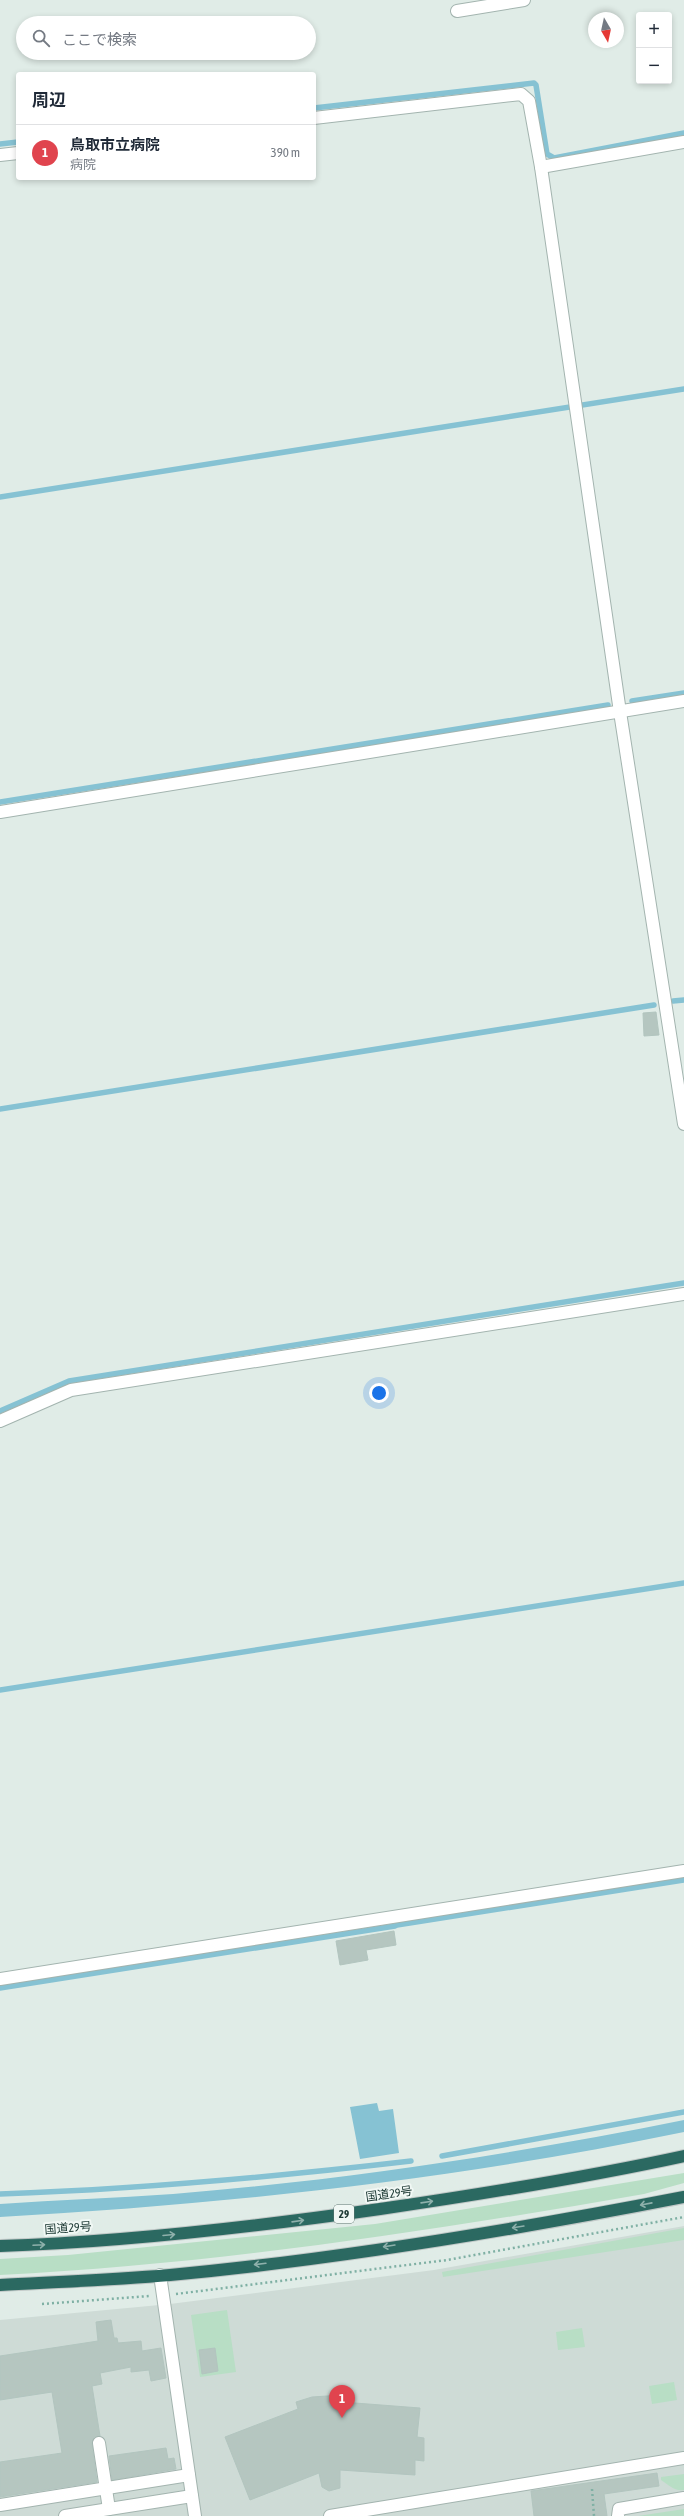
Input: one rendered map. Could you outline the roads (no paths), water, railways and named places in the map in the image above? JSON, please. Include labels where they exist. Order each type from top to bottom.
[{"type":"highway","name":"国道29号","points":[[0,2246],[157,2236],[288,2222],[597,2175],[684,2156]]},
{"type":"highway","points":[[0,2286],[160,2275],[319,2257],[544,2222],[684,2196]]},
{"type":"street","points":[[458,11],[520,0]]},
{"type":"street","points":[[316,118],[521,94],[529,101],[541,167],[620,712],[684,1124]]},
{"type":"street","points":[[541,167],[684,142]]},
{"type":"street","points":[[0,155],[16,153]]},
{"type":"street","points":[[0,812],[684,702]]},
{"type":"street","points":[[0,1421],[71,1390],[684,1294]]},
{"type":"street","points":[[0,1979],[684,1871]]},
{"type":"street","points":[[160,2275],[195,2516]]},
{"type":"street","points":[[99,2443],[109,2509]]},
{"type":"street","points":[[330,2516],[684,2458]]},
{"type":"street","points":[[0,2505],[189,2475]]},
{"type":"street","points":[[65,2516],[192,2496]]},
{"type":"street","points":[[618,2516],[618,2511],[622,2509],[684,2498]]},
{"type":"water","points":[[377,2103],[379,2111],[393,2109],[399,2153],[360,2159],[350,2107]]},
{"type":"water","points":[[684,2120],[684,2132],[599,2149],[429,2176],[258,2197],[86,2212],[0,2217],[0,2204],[173,2194],[302,2181],[493,2155]]},
{"type":"waterway","points":[[316,108],[534,83],[536,85],[547,154],[554,158],[684,133]]},
{"type":"waterway","points":[[0,144],[16,142]]},
{"type":"waterway","points":[[0,497],[684,389]]},
{"type":"waterway","points":[[632,701],[684,693]]},
{"type":"waterway","points":[[0,802],[608,705]]},
{"type":"waterway","points":[[673,1001],[684,1000]]},
{"type":"waterway","points":[[0,1109],[654,1005]]},
{"type":"waterway","points":[[0,1411],[69,1381],[684,1283]]},
{"type":"waterway","points":[[0,1690],[684,1583]]},
{"type":"waterway","points":[[397,1925],[684,1880]]},
{"type":"waterway","points":[[0,1988],[395,1926]]},
{"type":"waterway","points":[[442,2156],[684,2112]]},
{"type":"waterway","points":[[0,2194],[206,2182],[411,2161]]},
{"type":"place","name":"鳥取市立病院","points":[[342,2418]]}]
